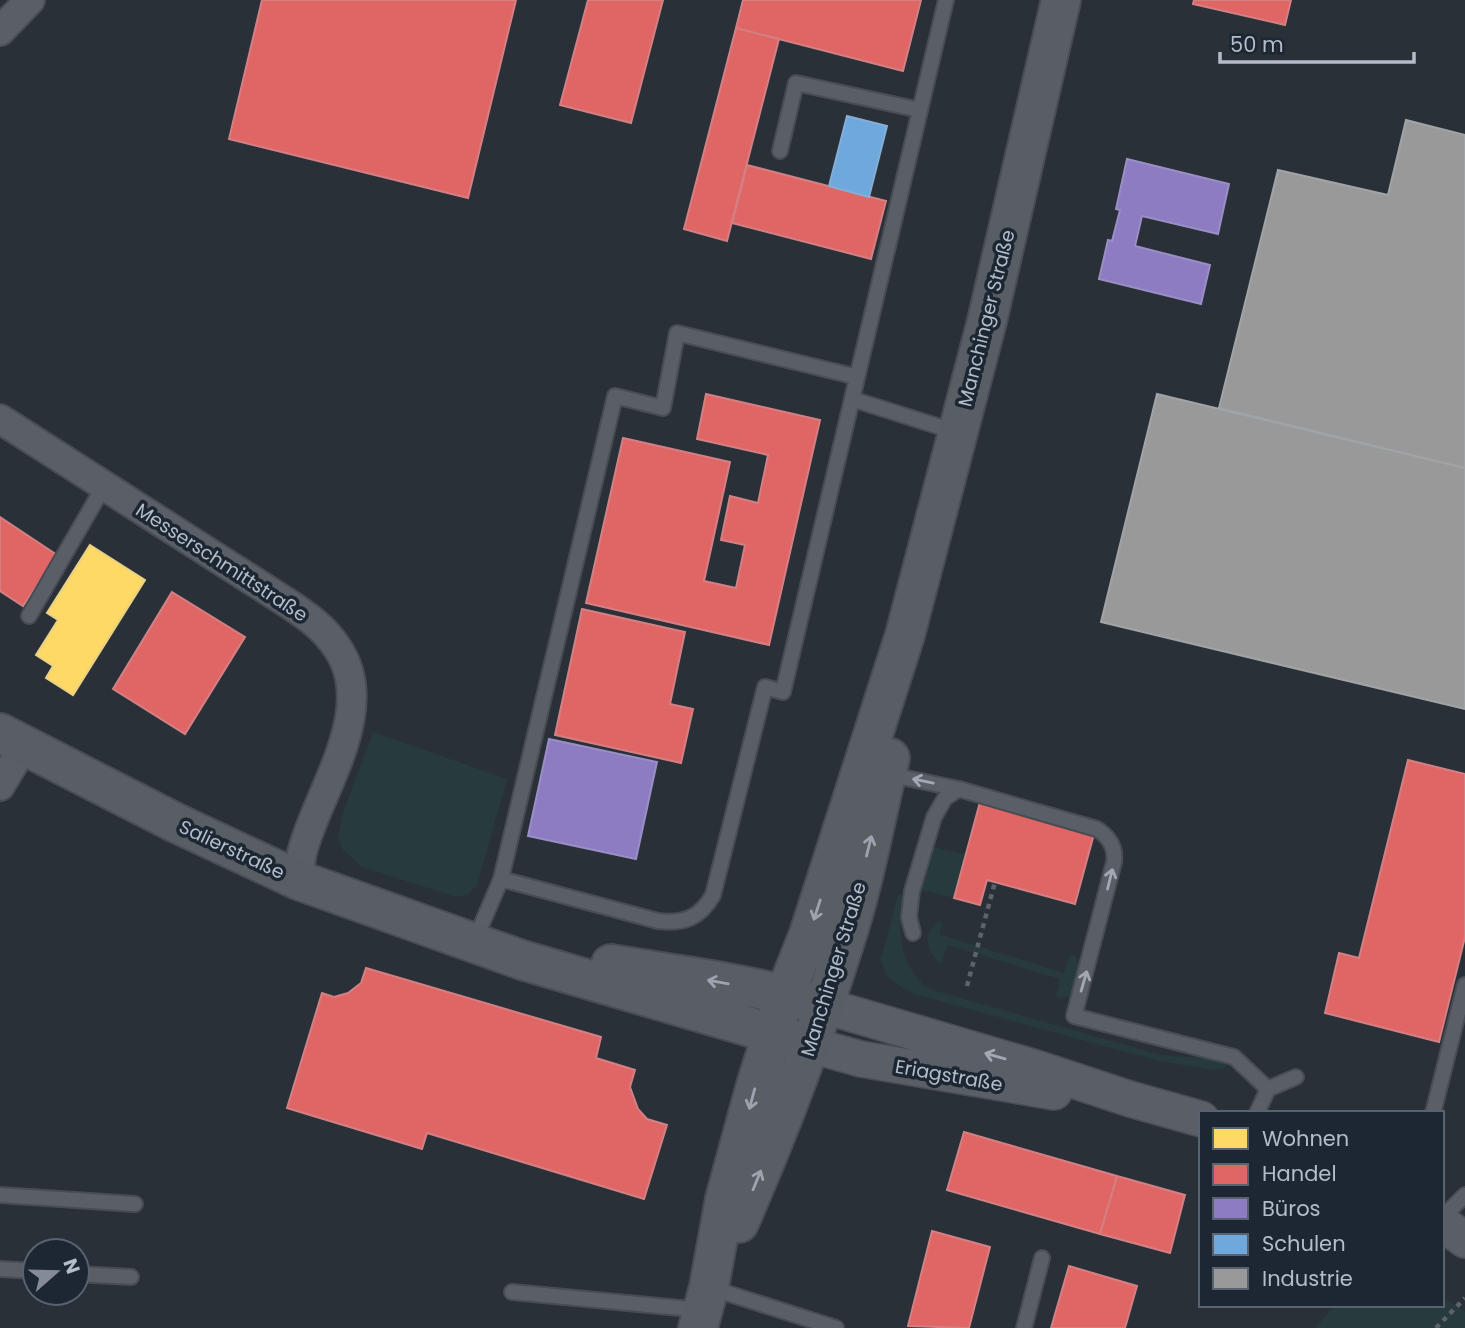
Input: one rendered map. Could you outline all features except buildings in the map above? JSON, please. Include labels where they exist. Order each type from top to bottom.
[{"type":"main road","name":"Manchinger Straße","points":[[703,1309],[725,1199],[772,1034],[809,934],[905,635],[987,321],[1061,0]]},
{"type":"main road","name":"Manchinger Straße","points":[[703,1309],[811,1045],[845,942],[886,774],[897,716],[905,635]]},
{"type":"main road","name":"Salierstraße","points":[[12,739],[174,822],[299,880],[522,960],[772,1034]]},
{"type":"main road","name":"Salierstraße","points":[[474,941],[785,995],[824,1006]]},
{"type":"main road","name":"Eriagstraße","points":[[772,1034],[811,1045]]},
{"type":"street","points":[[0,32],[30,0]]},
{"type":"street","name":"Messerschmittstraße","points":[[0,419],[298,610],[316,623],[338,648],[351,679],[352,710],[344,741],[303,849],[299,880]]},
{"type":"street","points":[[0,786],[12,739]]},
{"type":"street","name":"Eriagstraße","points":[[824,1006],[1199,1118]]},
{"type":"street","name":"Eriagstraße","points":[[811,1045],[861,1059],[1016,1086],[1130,1099]]},
{"type":"street","points":[[1444,1224],[1465,1240]]},
{"type":"lane","points":[[501,879],[675,923],[693,918],[706,907],[713,895],[765,687],[783,692],[946,0]]},
{"type":"lane","points":[[780,151],[796,83],[920,110]]},
{"type":"lane","points":[[474,941],[501,879],[615,396],[663,408],[677,333],[857,377]]},
{"type":"lane","points":[[852,399],[957,432]]},
{"type":"lane","points":[[29,617],[104,486]]},
{"type":"lane","points":[[886,774],[959,789],[1097,829],[1108,836],[1115,853],[1114,862],[1074,1016],[1234,1057],[1268,1088]]},
{"type":"lane","points":[[912,933],[909,917],[912,891],[934,817],[945,798],[959,789]]},
{"type":"lane","points":[[1434,1111],[1465,985]]},
{"type":"lane","points":[[1258,1111],[1268,1088],[1296,1077]]},
{"type":"lane","points":[[0,1195],[135,1204]]},
{"type":"lane","points":[[1444,1216],[1465,1195]]},
{"type":"lane","points":[[1024,1328],[1042,1258]]},
{"type":"lane","points":[[0,1269],[21,1270]]},
{"type":"lane","points":[[91,1275],[131,1277]]},
{"type":"lane","points":[[512,1292],[703,1309],[836,1328]]},
{"type":"path","points":[[967,986],[995,882]]},
{"type":"path","points":[[1436,1328],[1465,1298]]},
{"type":"green space","points":[[373,732],[507,779],[477,885],[469,894],[456,897],[362,867],[342,849],[338,837],[343,813]]},
{"type":"green space","points":[[930,846],[966,855],[954,898],[918,889]]},
{"type":"green space","points":[[898,895],[903,895],[902,946],[911,969],[929,989],[1161,1055],[1214,1059],[1226,1065],[1225,1068],[1212,1070],[1159,1061],[914,994],[897,984],[882,966],[881,959]]},
{"type":"green space","points":[[940,921],[943,922],[939,934],[1064,973],[1070,954],[1075,956],[1080,970],[1078,985],[1070,996],[1056,997],[1060,979],[948,945],[941,964],[932,954],[928,942],[930,930]]},
{"type":"green space","points":[[1444,1298],[1465,1312],[1465,1328],[1315,1328],[1334,1307],[1444,1307]]}]
